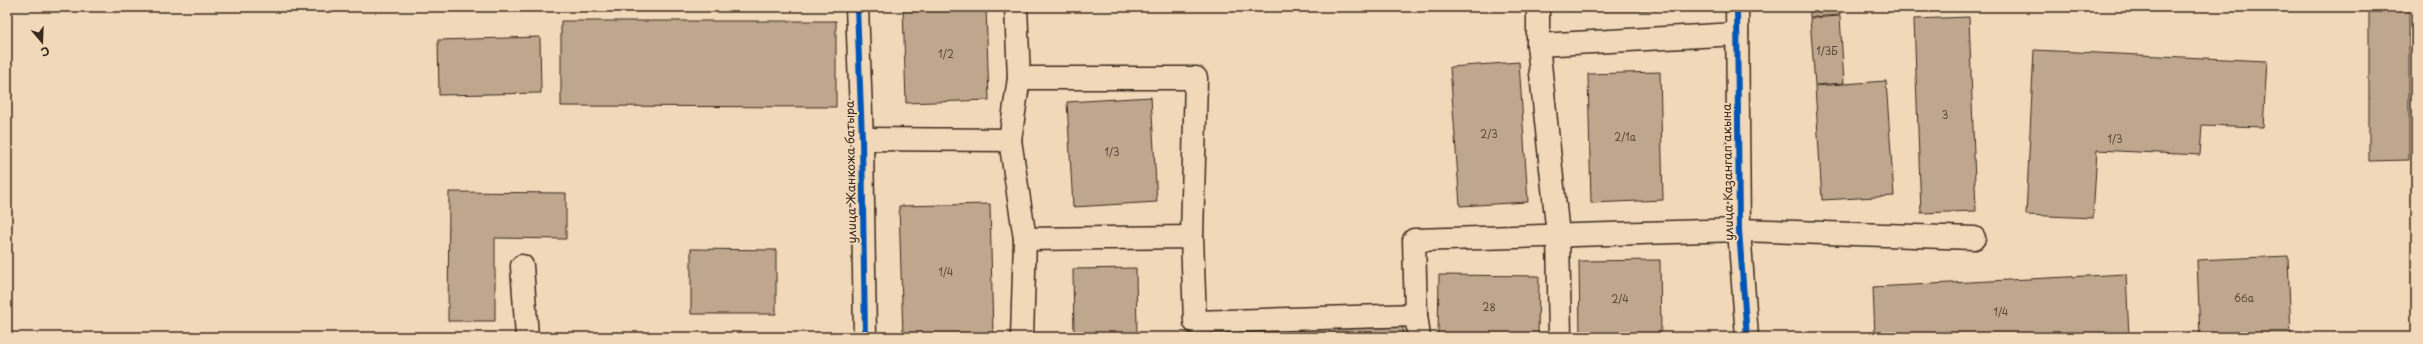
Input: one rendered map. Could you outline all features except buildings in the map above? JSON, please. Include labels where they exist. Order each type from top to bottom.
[{"type":"street","name":"улица Жанкожа батыра","points":[[857,7],[862,139],[865,337]]},
{"type":"street","points":[[1016,7],[1019,78],[1010,140],[1025,239],[1022,337]]},
{"type":"street","points":[[1538,7],[1538,45],[1558,235],[1560,337]]},
{"type":"street","name":"улица Казангап акына","points":[[1737,7],[1739,230],[1747,337]]},
{"type":"street","points":[[1538,45],[1737,34]]},
{"type":"street","points":[[1019,78],[1196,78],[1192,237],[1195,322],[1416,315]]},
{"type":"street","points":[[862,139],[1010,140]]},
{"type":"street","points":[[1419,337],[1416,315],[1414,240],[1739,230],[1974,238]]},
{"type":"street","points":[[1025,239],[1192,237]]},
{"type":"street","points":[[522,266],[527,337]]},
{"type":"cycle path","points":[[857,7],[862,139],[865,337]]},
{"type":"cycle path","points":[[1737,7],[1739,230],[1747,337]]}]
